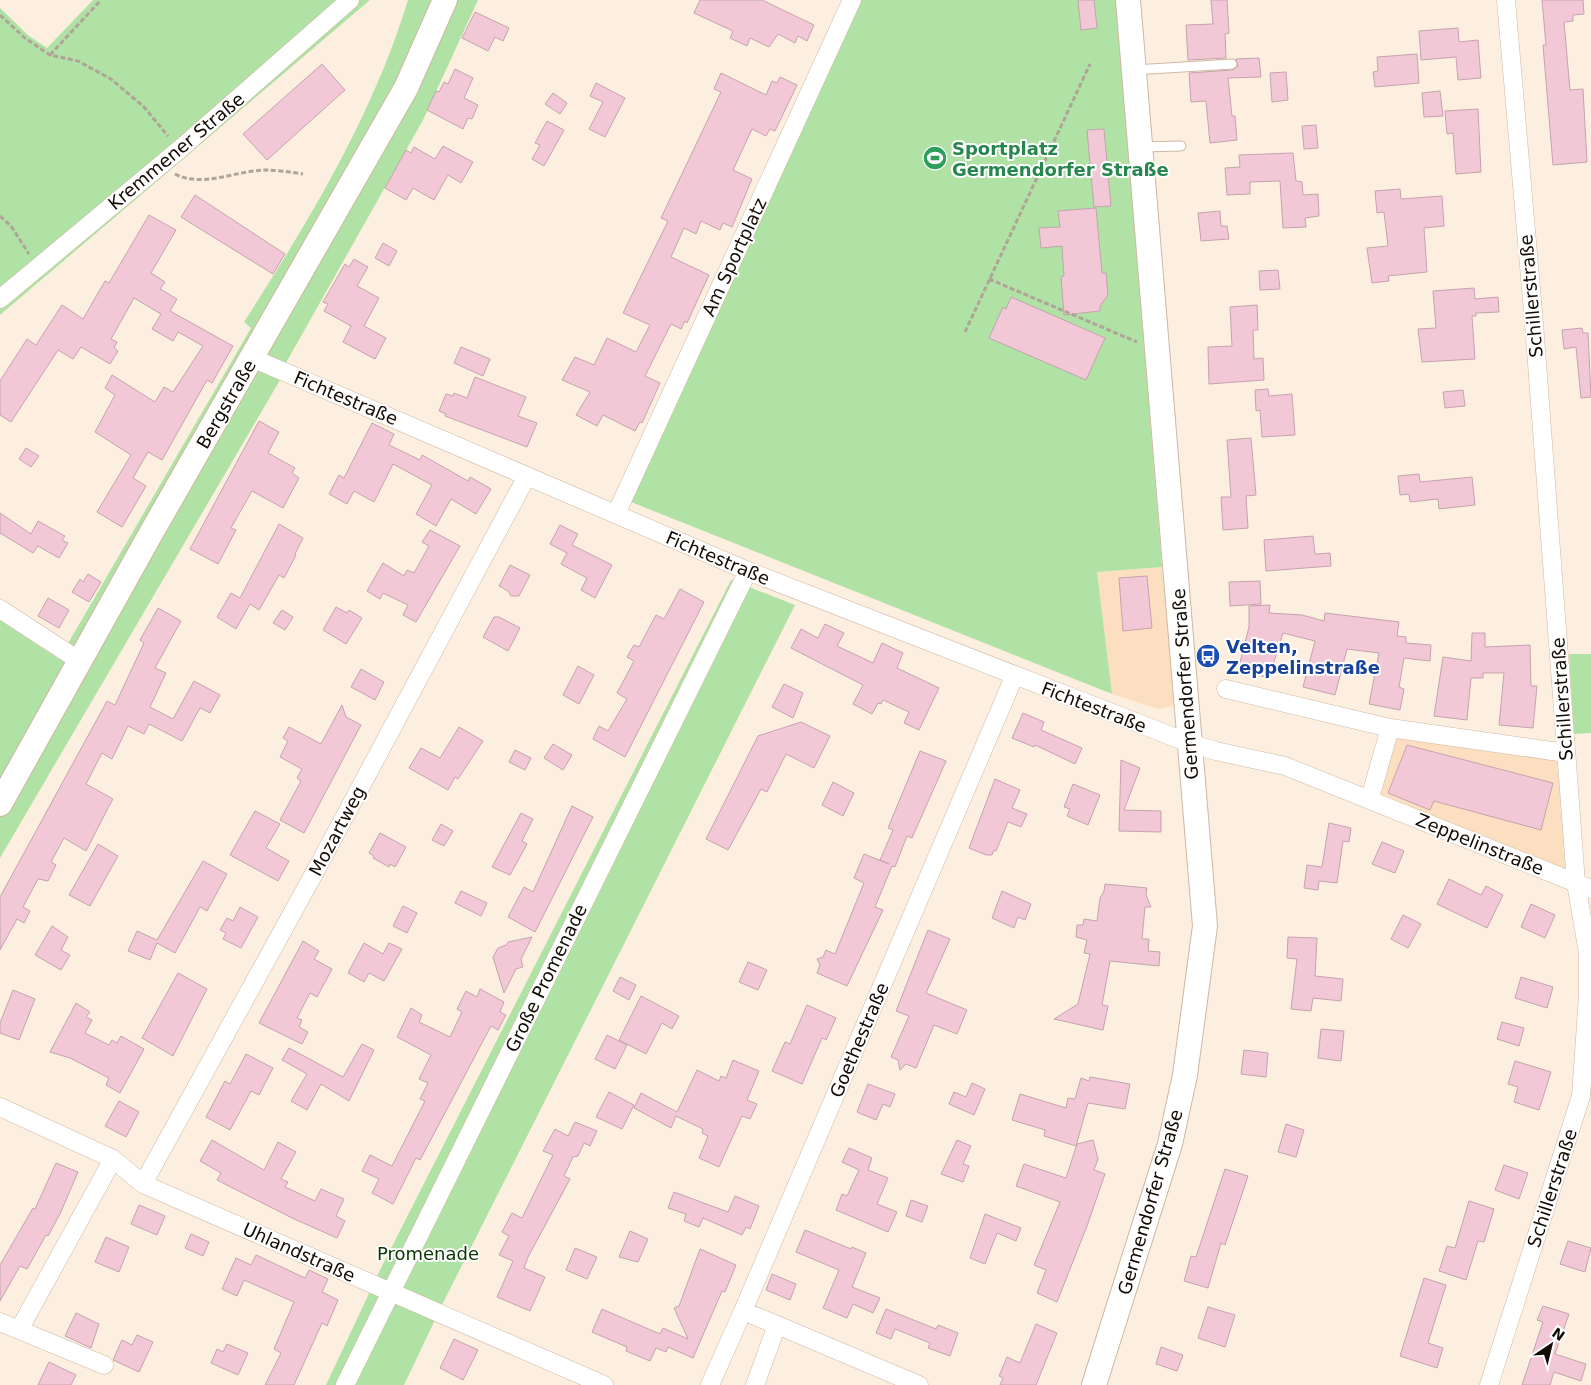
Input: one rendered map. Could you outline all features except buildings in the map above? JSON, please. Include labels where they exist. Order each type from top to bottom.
[{"type":"main road","name":"Bergstraße","points":[[0,804],[406,88],[445,0]]},
{"type":"main road","name":"Germendorfer Straße","points":[[1094,1385],[1170,1144],[1185,1075],[1205,926],[1128,0]]},
{"type":"street","name":"Kremmener Straße","points":[[0,299],[180,150],[350,0]]},
{"type":"street","name":"Am Sportplatz","points":[[616,514],[852,0]]},
{"type":"street","name":"Schillerstraße","points":[[1489,1385],[1581,1096],[1588,996],[1588,953],[1584,886],[1566,753],[1534,323],[1506,0]]},
{"type":"street","name":"Fichtestraße","points":[[252,358],[748,571],[1189,743]]},
{"type":"street","name":"Mozartweg","points":[[143,1184],[321,861],[527,476]]},
{"type":"street","name":"Große Promenade","points":[[345,1385],[748,571]]},
{"type":"street","points":[[0,609],[80,661]]},
{"type":"street","name":"Goethestraße","points":[[743,1311],[1014,676]]},
{"type":"street","points":[[1226,689],[1390,728],[1566,753]]},
{"type":"street","points":[[1370,798],[1390,728]]},
{"type":"street","name":"Zeppelinstraße","points":[[1189,743],[1216,752],[1285,766],[1370,798],[1584,886]]},
{"type":"street","name":"Uhlandstraße","points":[[0,1107],[113,1159],[143,1184],[604,1385]]},
{"type":"street","points":[[20,1330],[113,1159]]},
{"type":"street","points":[[710,1385],[743,1311],[919,1385]]},
{"type":"street","points":[[0,1322],[104,1364]]},
{"type":"street","points":[[755,1385],[777,1325]]},
{"type":"lane","points":[[1134,70],[1232,64]]},
{"type":"lane","points":[[1140,147],[1181,146]]},
{"type":"path","points":[[50,54],[101,0]]},
{"type":"path","points":[[0,14],[25,38],[50,54],[78,61],[111,79],[144,108],[180,150]]},
{"type":"path","points":[[965,332],[1090,64]]},
{"type":"path","points":[[163,163],[180,177],[203,179],[263,170],[303,174]]},
{"type":"path","points":[[0,216],[11,226],[38,267]]},
{"type":"path","points":[[990,280],[1158,352]]},
{"type":"shaded area","points":[[1162,567],[1173,706],[1158,709],[1112,694],[1097,572]]},
{"type":"shaded area","points":[[1383,732],[1575,759],[1582,879],[1365,787]]},
{"type":"green space","points":[[93,0],[370,0],[0,315],[0,8],[29,36],[47,48]]},
{"type":"green space","points":[[408,0],[478,0],[423,120],[287,361],[280,380],[0,858],[0,620],[59,659],[251,328],[244,322],[292,245],[337,166],[377,85],[394,43]]},
{"type":"green space","points":[[860,0],[1116,0],[1162,567],[1097,572],[1112,694],[631,502]]},
{"type":"green space","name":"Promenade","points":[[731,580],[795,605],[445,1299],[404,1385],[326,1385],[381,1268]]},
{"type":"green space","points":[[1569,654],[1591,654],[1591,733],[1574,734]]},
{"type":"place","name":"Sportplatz Germendorfer Straße","points":[[935,158]]},
{"type":"place","name":"Velten, Zeppelinstraße","points":[[1208,656]]}]
